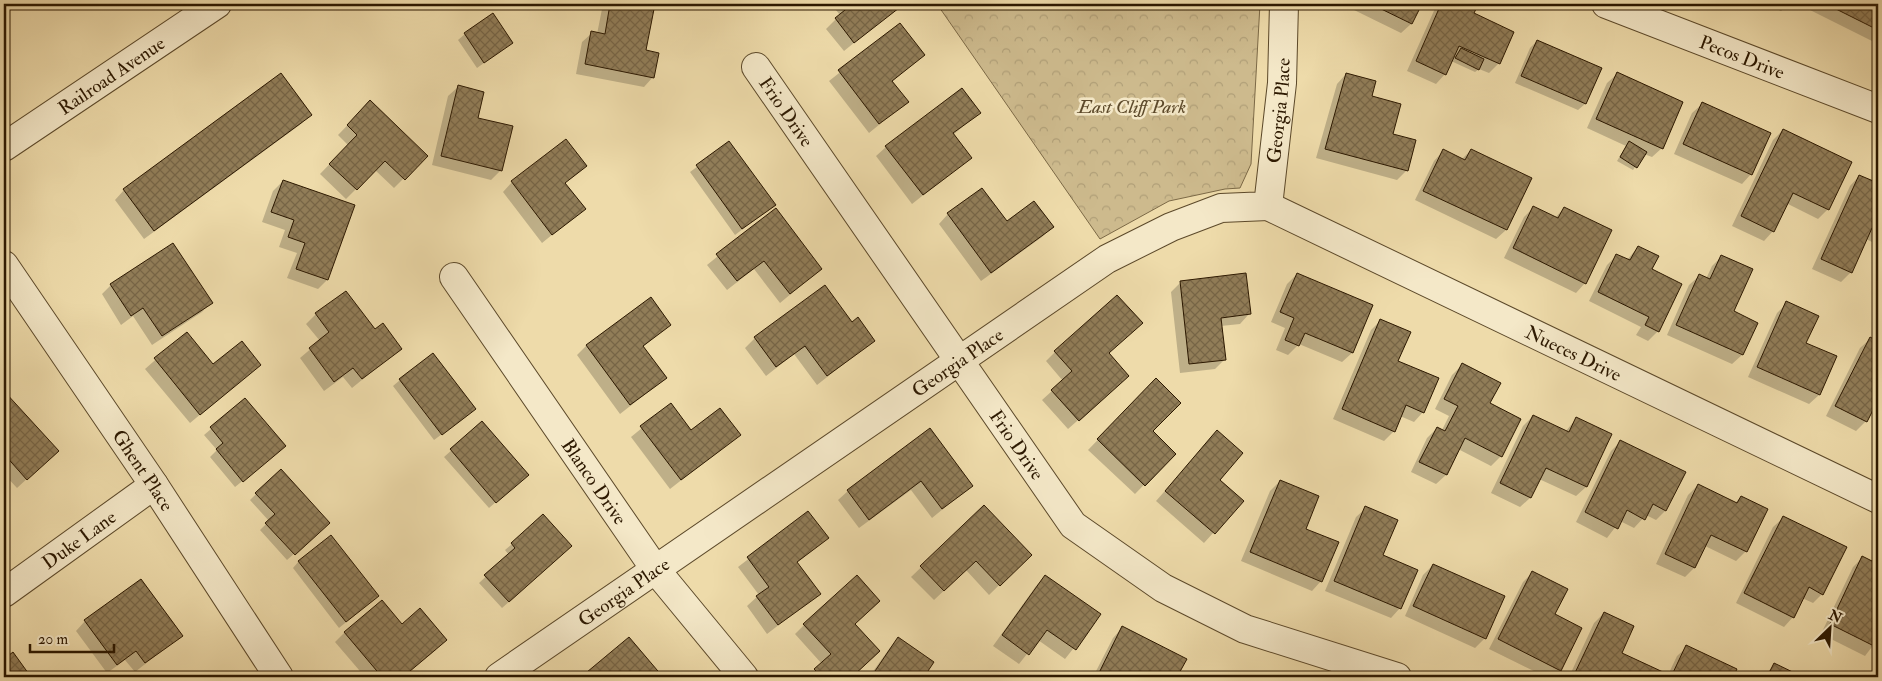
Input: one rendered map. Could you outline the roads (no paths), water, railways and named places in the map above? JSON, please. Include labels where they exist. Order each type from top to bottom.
[{"type":"street","name":"Railroad Avenue","points":[[4,147],[217,4]]},
{"type":"street","name":"Georgia Place","points":[[499,677],[1107,259],[1171,226],[1221,208],[1268,206],[1282,83],[1284,4]]},
{"type":"street","name":"Pecos Drive","points":[[1606,4],[1878,108]]},
{"type":"street","name":"Frio Drive","points":[[756,66],[1073,525],[1162,588],[1245,629],[1397,677]]},
{"type":"street","name":"Nueces Drive","points":[[1268,206],[1878,499]]},
{"type":"street","name":"Ghent Place","points":[[4,265],[154,485],[279,677]]},
{"type":"street","name":"Blanco Drive","points":[[454,278],[655,569],[744,677]]},
{"type":"street","name":"Duke Lane","points":[[4,593],[154,485]]},
{"type":"park label","name":"East Cliff Park","points":[[1132,106]]}]
